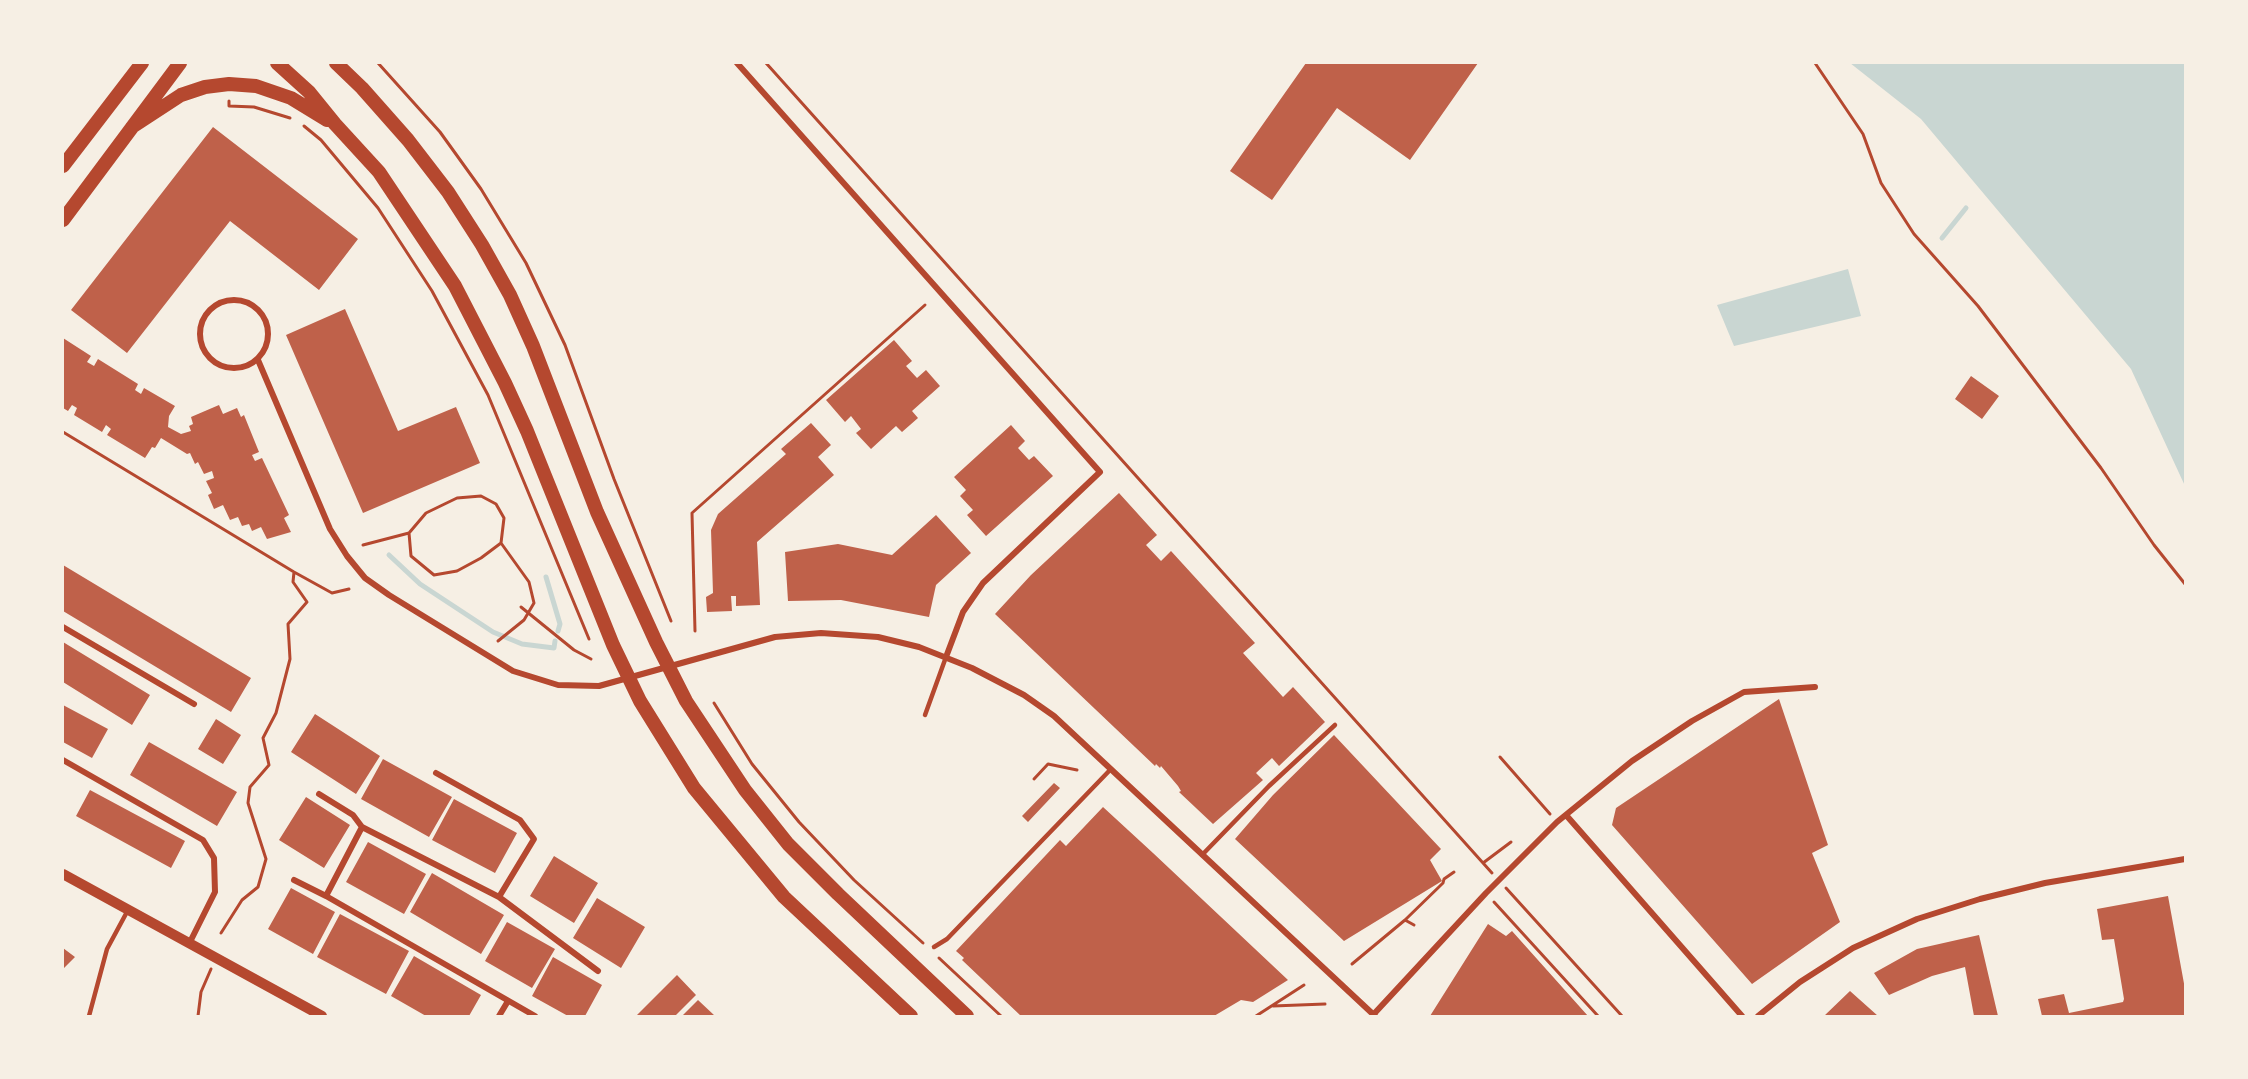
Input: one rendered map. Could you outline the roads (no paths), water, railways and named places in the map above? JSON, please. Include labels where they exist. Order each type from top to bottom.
[{"type":"main road","points":[[63,220],[180,63]]},
{"type":"main road","points":[[277,63],[309,92],[334,124],[379,172],[418,227],[460,295],[527,431],[628,678],[694,788],[784,897],[911,1016]]},
{"type":"main road","points":[[336,63],[362,88],[408,140],[441,183],[482,245],[510,295],[533,346],[597,512],[668,666],[686,701],[744,790],[788,844],[967,1016]]},
{"type":"main road","points":[[63,166],[138,66]]},
{"type":"main road","points":[[132,127],[180,94],[205,87],[229,84],[256,86],[291,98],[334,124]]},
{"type":"street","points":[[737,63],[1100,472],[983,583],[963,612],[946,657]]},
{"type":"street","points":[[238,300],[258,310],[265,319],[268,340],[258,360],[237,369],[225,368],[214,363],[206,355],[201,344],[202,322],[217,304],[238,300]]},
{"type":"street","points":[[258,360],[330,529],[347,556],[365,578],[388,595],[513,671],[558,685],[598,686],[775,637],[821,633],[878,637],[946,657],[1024,695],[1054,716],[1373,1015],[1486,893],[1557,822],[1632,761],[1692,721],[1744,692],[1815,687]]},
{"type":"street","points":[[63,627],[194,704]]},
{"type":"street","points":[[63,760],[203,840],[214,858],[214,892],[189,944]]},
{"type":"street","points":[[436,773],[519,820],[534,838],[499,897]]},
{"type":"street","points":[[319,794],[353,815],[362,827],[499,897],[598,971]]},
{"type":"street","points":[[1566,815],[1742,1016]]},
{"type":"street","points":[[326,896],[362,827]]},
{"type":"street","points":[[1758,1016],[1800,982],[1853,948],[1917,919],[1980,899],[2046,883],[2185,859]]},
{"type":"street","points":[[63,874],[322,1016]]},
{"type":"street","points":[[294,880],[535,1016]]},
{"type":"street","points":[[499,1016],[508,1001]]},
{"type":"lane","points":[[925,715],[946,657]]},
{"type":"lane","points":[[1202,855],[1269,786],[1335,725]]},
{"type":"lane","points":[[932,948],[947,939],[1110,770]]},
{"type":"lane","points":[[89,1016],[106,949],[128,910]]},
{"type":"waterway","points":[[1942,238],[1966,208]]},
{"type":"waterway","points":[[389,555],[420,584],[493,632],[522,644],[554,648],[555,641]]},
{"type":"waterway","points":[[546,577],[560,624],[558,631]]}]
